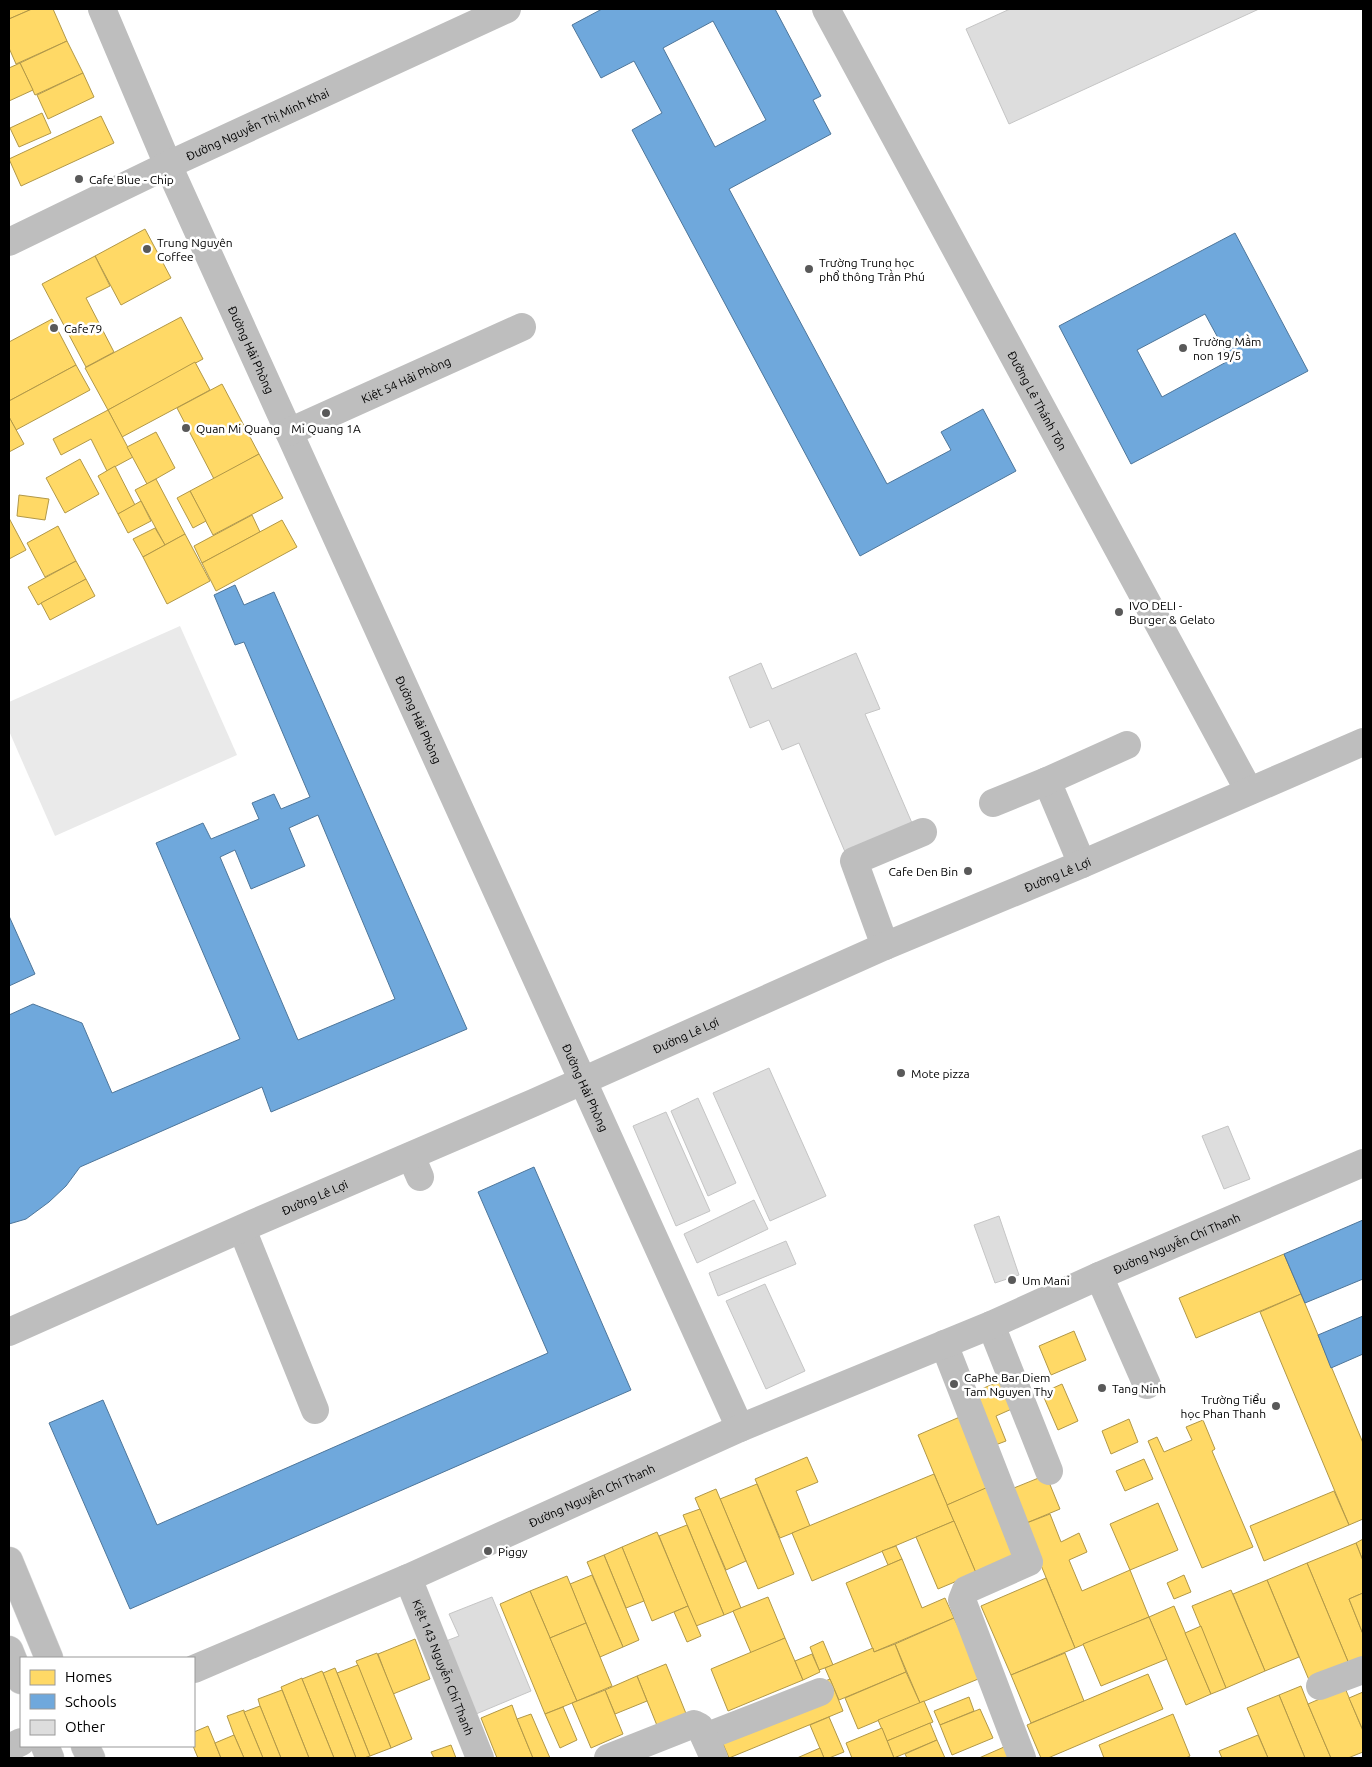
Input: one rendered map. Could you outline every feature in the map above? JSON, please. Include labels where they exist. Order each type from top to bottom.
[{"type":"main road","points":[[9,1561],[49,1657]]},
{"type":"main road","points":[[9,1650],[20,1678]]},
{"type":"street","name":"Đường Hải Phòng","points":[[102,9],[168,165],[740,1428]]},
{"type":"street","name":"Đường Nguyễn Thị Minh Khai","points":[[9,242],[168,165],[507,9]]},
{"type":"street","name":"Đường Lê Thánh Tôn","points":[[826,9],[1249,791]]},
{"type":"street","name":"Kiệt 54 Hải Phòng","points":[[289,432],[522,327]]},
{"type":"street","name":"Đường Lê Lợi","points":[[9,1332],[160,1278],[242,1229],[335,1201],[416,1166],[584,1080],[885,946],[1082,864],[1363,742]]},
{"type":"street","points":[[993,803],[1127,745]]},
{"type":"street","points":[[1047,781],[1082,864]]},
{"type":"street","points":[[885,946],[854,861],[923,832]]},
{"type":"street","name":"Đường Nguyễn Chí Thanh","points":[[195,1669],[408,1578],[740,1428],[991,1325],[1099,1276],[1363,1164]]},
{"type":"street","points":[[242,1229],[315,1410]]},
{"type":"street","points":[[1099,1276],[1147,1385]]},
{"type":"street","points":[[991,1325],[1048,1471]]},
{"type":"street","points":[[944,1344],[1029,1562],[966,1590],[962,1600],[1022,1758]]},
{"type":"street","name":"Kiệt 143 Nguyễn Chí Thanh","points":[[408,1578],[480,1758]]},
{"type":"street","points":[[1320,1686],[1363,1670]]},
{"type":"street","points":[[608,1758],[694,1724],[706,1740],[820,1692]]},
{"type":"shaded area","points":[[180,626],[237,755],[55,836],[9,731],[9,702]]},
{"type":"building: Homes","points":[[9,9],[32,9],[9,19]]},
{"type":"building: Homes","points":[[32,9],[53,9],[67,41],[16,64],[9,48],[9,19]]},
{"type":"building: Homes","points":[[67,41],[83,73],[35,95],[20,63]]},
{"type":"building: Homes","points":[[20,63],[33,90],[9,101],[9,68]]},
{"type":"building: Homes","points":[[83,73],[94,97],[48,119],[37,95]]},
{"type":"building: Homes","points":[[42,113],[51,133],[19,147],[10,128]]},
{"type":"building: Homes","points":[[101,116],[114,143],[21,186],[9,159]]},
{"type":"building: Homes","points":[[145,229],[171,278],[121,305],[95,256]]},
{"type":"building: Homes","points":[[95,256],[110,286],[86,298],[114,352],[86,367],[42,284]]},
{"type":"building: Homes","points":[[181,317],[203,359],[108,410],[85,368]]},
{"type":"building: Homes","points":[[52,319],[76,365],[9,401],[9,342]]},
{"type":"building: Homes","points":[[195,362],[210,390],[122,437],[108,410]]},
{"type":"building: Homes","points":[[76,365],[90,390],[16,430],[9,417],[9,401]]},
{"type":"building: Homes","points":[[222,384],[259,454],[214,479],[177,408]]},
{"type":"building: Homes","points":[[108,410],[133,457],[107,471],[91,439],[61,455],[53,439]]},
{"type":"building: Homes","points":[[9,417],[24,444],[9,452]]},
{"type":"building: Homes","points":[[156,432],[175,468],[147,484],[127,447]]},
{"type":"building: Homes","points":[[259,454],[283,498],[213,535],[190,491]]},
{"type":"building: Homes","points":[[80,459],[99,494],[65,513],[46,478]]},
{"type":"building: Homes","points":[[115,466],[135,505],[118,514],[98,476]]},
{"type":"building: Homes","points":[[156,479],[185,534],[165,545],[135,490]]},
{"type":"building: Homes","points":[[190,491],[206,521],[193,528],[177,498]]},
{"type":"building: Homes","points":[[19,495],[49,499],[45,520],[17,516]]},
{"type":"building: Homes","points":[[141,501],[151,521],[128,533],[118,514]]},
{"type":"building: Homes","points":[[252,515],[260,532],[202,563],[194,546]]},
{"type":"building: Homes","points":[[9,518],[26,550],[9,559]]},
{"type":"building: Homes","points":[[282,520],[297,547],[216,591],[202,563]]},
{"type":"building: Homes","points":[[58,526],[76,561],[45,577],[27,543]]},
{"type":"building: Homes","points":[[155,528],[165,545],[143,557],[133,539]]},
{"type":"building: Homes","points":[[185,534],[210,581],[167,604],[143,557]]},
{"type":"building: Homes","points":[[76,561],[86,579],[38,605],[28,587]]},
{"type":"building: Homes","points":[[86,579],[95,596],[50,620],[41,603]]},
{"type":"building: Homes","points":[[1284,1254],[1301,1294],[1196,1338],[1179,1298]]},
{"type":"building: Homes","points":[[1301,1294],[1363,1443],[1363,1519],[1349,1525],[1260,1312]]},
{"type":"building: Homes","points":[[1074,1331],[1086,1360],[1051,1375],[1039,1346]]},
{"type":"building: Homes","points":[[1002,1380],[1014,1408],[996,1416],[1006,1441],[990,1447],[968,1395]]},
{"type":"building: Homes","points":[[1062,1384],[1078,1421],[1058,1430],[1042,1393]]},
{"type":"building: Homes","points":[[962,1416],[992,1486],[947,1505],[918,1435]]},
{"type":"building: Homes","points":[[1129,1419],[1138,1442],[1111,1454],[1102,1431]]},
{"type":"building: Homes","points":[[1203,1420],[1215,1449],[1212,1451],[1253,1547],[1202,1568],[1148,1441],[1157,1437],[1164,1452],[1192,1440],[1186,1427]]},
{"type":"building: Homes","points":[[807,1457],[818,1482],[796,1491],[810,1526],[780,1538],[755,1479]]},
{"type":"building: Homes","points":[[1144,1459],[1153,1479],[1125,1491],[1116,1471]]},
{"type":"building: Homes","points":[[934,1474],[954,1521],[812,1581],[792,1533]]},
{"type":"building: Homes","points":[[1046,1475],[1060,1509],[1024,1524],[1009,1490]]},
{"type":"building: Homes","points":[[757,1484],[794,1574],[758,1589],[720,1499]]},
{"type":"building: Homes","points":[[988,1487],[1017,1558],[976,1573],[947,1505]]},
{"type":"building: Homes","points":[[716,1489],[746,1561],[726,1570],[695,1498]]},
{"type":"building: Homes","points":[[1334,1491],[1349,1525],[1264,1561],[1250,1526]]},
{"type":"building: Homes","points":[[1158,1503],[1178,1550],[1130,1570],[1110,1524]]},
{"type":"building: Homes","points":[[700,1509],[741,1608],[724,1615],[683,1515]]},
{"type":"building: Homes","points":[[1050,1514],[1061,1542],[1079,1533],[1087,1552],[1069,1560],[1082,1591],[1130,1570],[1149,1617],[1075,1648],[1024,1524]]},
{"type":"building: Homes","points":[[954,1521],[976,1573],[938,1589],[916,1537]]},
{"type":"building: Homes","points":[[687,1525],[724,1615],[696,1626],[659,1536]]},
{"type":"building: Homes","points":[[657,1532],[688,1606],[652,1621],[622,1547]]},
{"type":"building: Homes","points":[[1363,1539],[1363,1561],[1356,1543]]},
{"type":"building: Homes","points":[[1356,1543],[1363,1561],[1363,1593],[1349,1599],[1363,1634],[1363,1657],[1349,1664],[1307,1563]]},
{"type":"building: Homes","points":[[896,1546],[902,1559],[888,1565],[882,1551]]},
{"type":"building: Homes","points":[[622,1547],[644,1601],[626,1608],[604,1555]]},
{"type":"building: Homes","points":[[604,1555],[639,1640],[623,1647],[587,1562]]},
{"type":"building: Homes","points":[[902,1559],[922,1608],[945,1598],[954,1618],[874,1652],[846,1583]]},
{"type":"building: Homes","points":[[1307,1563],[1349,1664],[1309,1680],[1267,1580]]},
{"type":"building: Homes","points":[[592,1575],[623,1647],[600,1657],[570,1584]]},
{"type":"building: Homes","points":[[1184,1575],[1191,1592],[1174,1599],[1167,1583]]},
{"type":"building: Homes","points":[[567,1576],[586,1623],[550,1638],[530,1591]]},
{"type":"building: Homes","points":[[1046,1578],[1075,1648],[1011,1675],[981,1606]]},
{"type":"building: Homes","points":[[1267,1580],[1299,1657],[1265,1671],[1233,1594]]},
{"type":"building: Homes","points":[[1231,1590],[1265,1671],[1226,1688],[1192,1606]]},
{"type":"building: Homes","points":[[530,1591],[577,1701],[545,1714],[500,1604]]},
{"type":"building: Homes","points":[[1363,1593],[1363,1634],[1349,1599]]},
{"type":"building: Homes","points":[[768,1597],[785,1638],[751,1653],[733,1611]]},
{"type":"building: Homes","points":[[688,1606],[701,1636],[687,1642],[674,1612]]},
{"type":"building: Homes","points":[[1174,1606],[1211,1694],[1186,1705],[1149,1617]]},
{"type":"building: Homes","points":[[1149,1617],[1167,1659],[1101,1686],[1083,1644]]},
{"type":"building: Homes","points":[[954,1618],[983,1677],[920,1703],[895,1644]]},
{"type":"building: Homes","points":[[586,1623],[612,1686],[577,1701],[550,1638]]},
{"type":"building: Homes","points":[[1201,1626],[1226,1688],[1211,1694],[1185,1633]]},
{"type":"building: Homes","points":[[785,1638],[803,1680],[728,1711],[711,1669]]},
{"type":"building: Homes","points":[[415,1639],[430,1679],[393,1694],[378,1654]]},
{"type":"building: Homes","points":[[823,1641],[833,1665],[819,1670],[810,1647]]},
{"type":"building: Homes","points":[[895,1644],[906,1672],[839,1700],[825,1668],[873,1648],[874,1652]]},
{"type":"building: Homes","points":[[377,1653],[412,1739],[391,1748],[356,1661]]},
{"type":"building: Homes","points":[[1065,1653],[1084,1701],[1031,1723],[1011,1675]]},
{"type":"building: Homes","points":[[812,1654],[820,1672],[803,1680],[795,1661]]},
{"type":"building: Homes","points":[[666,1664],[687,1716],[658,1728],[637,1676]]},
{"type":"building: Homes","points":[[358,1665],[391,1748],[370,1756],[337,1673]]},
{"type":"building: Homes","points":[[335,1668],[370,1756],[356,1758],[323,1673]]},
{"type":"building: Homes","points":[[322,1671],[356,1758],[334,1758],[302,1679]]},
{"type":"building: Homes","points":[[906,1672],[920,1703],[858,1729],[845,1698]]},
{"type":"building: Homes","points":[[1148,1674],[1163,1709],[1048,1758],[1041,1758],[1027,1725]]},
{"type":"building: Homes","points":[[637,1676],[647,1701],[615,1714],[605,1690]]},
{"type":"building: Homes","points":[[302,1678],[334,1758],[309,1758],[281,1687]]},
{"type":"building: Homes","points":[[830,1679],[843,1711],[729,1758],[716,1727]]},
{"type":"building: Homes","points":[[1301,1686],[1331,1758],[1305,1758],[1279,1695]]},
{"type":"building: Homes","points":[[1345,1688],[1363,1731],[1363,1752],[1348,1758],[1331,1758],[1308,1704]]},
{"type":"building: Homes","points":[[282,1690],[309,1758],[281,1758],[260,1706],[258,1699]]},
{"type":"building: Homes","points":[[605,1690],[623,1734],[591,1748],[572,1703]]},
{"type":"building: Homes","points":[[1363,1692],[1363,1728],[1362,1728],[1349,1698]]},
{"type":"building: Homes","points":[[1279,1695],[1305,1758],[1268,1758],[1247,1708]]},
{"type":"building: Homes","points":[[969,1697],[974,1711],[940,1725],[934,1711]]},
{"type":"building: Homes","points":[[924,1701],[933,1722],[887,1741],[878,1720]]},
{"type":"building: Homes","points":[[512,1705],[533,1758],[497,1758],[481,1718]]},
{"type":"building: Homes","points":[[260,1706],[281,1758],[263,1758],[244,1712]]},
{"type":"building: Homes","points":[[563,1707],[577,1740],[560,1748],[545,1714]]},
{"type":"building: Homes","points":[[980,1709],[993,1738],[952,1755],[940,1725]]},
{"type":"building: Homes","points":[[244,1710],[263,1758],[244,1758],[234,1735],[227,1716]]},
{"type":"building: Homes","points":[[531,1714],[550,1758],[533,1758],[517,1719]]},
{"type":"building: Homes","points":[[1173,1714],[1190,1756],[1186,1758],[1104,1758],[1099,1745]]},
{"type":"building: Homes","points":[[829,1717],[844,1752],[824,1758],[810,1725]]},
{"type":"building: Homes","points":[[930,1723],[937,1740],[894,1758],[887,1741]]},
{"type":"building: Homes","points":[[208,1726],[221,1758],[198,1758],[193,1747],[195,1747],[195,1732]]},
{"type":"building: Homes","points":[[882,1728],[894,1758],[852,1758],[846,1743]]},
{"type":"building: Homes","points":[[234,1735],[244,1758],[221,1758],[215,1743]]},
{"type":"building: Homes","points":[[1258,1735],[1268,1758],[1222,1758],[1219,1751]]},
{"type":"building: Homes","points":[[937,1740],[945,1758],[907,1758],[905,1754]]},
{"type":"building: Homes","points":[[451,1745],[456,1758],[434,1758],[431,1752]]},
{"type":"building: Homes","points":[[1004,1747],[1009,1758],[979,1758]]},
{"type":"building: Homes","points":[[820,1748],[824,1758],[797,1758]]},
{"type":"building: Schools","points":[[602,9],[775,9],[821,96],[813,100],[831,134],[729,189],[887,484],[951,450],[941,432],[983,409],[1016,471],[860,556],[632,130],[662,113],[634,61],[601,78],[572,25]],"holes":[[[713,21],[766,120],[715,147],[663,48]]]},
{"type":"building: Schools","name":"Trường Mầm non 19/5","points":[[1235,233],[1308,371],[1131,464],[1059,326]],"holes":[[[1205,314],[1230,360],[1162,397],[1137,350]]]},
{"type":"building: Schools","points":[[235,585],[244,605],[274,592],[467,1029],[271,1112],[262,1087],[80,1167],[66,1186],[49,1202],[26,1219],[9,1224],[9,1015],[33,1004],[82,1023],[112,1093],[240,1039],[156,843],[203,823],[211,839],[259,819],[252,803],[274,794],[281,809],[310,797],[244,642],[235,645],[214,595]],"holes":[[[318,815],[395,999],[298,1040],[220,857],[235,850],[251,889],[305,866],[289,828]]]},
{"type":"building: Schools","points":[[9,916],[35,974],[9,986]]},
{"type":"building: Schools","points":[[534,1167],[631,1390],[130,1609],[49,1423],[103,1400],[157,1525],[548,1353],[478,1192]]},
{"type":"building: Schools","points":[[1363,1220],[1363,1279],[1305,1303],[1284,1254]]},
{"type":"building: Schools","points":[[1363,1316],[1363,1354],[1331,1368],[1318,1335]]},
{"type":"building: Other","points":[[1010,9],[1259,9],[1009,124],[966,29]]},
{"type":"building: Other","points":[[856,653],[880,709],[865,714],[915,830],[848,859],[799,743],[782,750],[769,720],[750,728],[729,677],[761,663],[772,689]]},
{"type":"building: Other","points":[[769,1068],[826,1196],[770,1221],[713,1093]]},
{"type":"building: Other","points":[[698,1098],[736,1183],[708,1196],[671,1111]]},
{"type":"building: Other","points":[[666,1112],[710,1211],[676,1226],[633,1126]]},
{"type":"building: Other","points":[[1228,1126],[1250,1179],[1224,1189],[1202,1136]]},
{"type":"building: Other","points":[[754,1200],[768,1229],[697,1263],[684,1234]]},
{"type":"building: Other","points":[[999,1216],[1019,1275],[995,1283],[974,1225]]},
{"type":"building: Other","points":[[786,1241],[796,1264],[718,1296],[709,1273]]},
{"type":"building: Other","points":[[765,1284],[805,1371],[766,1389],[726,1301]]},
{"type":"building: Other","points":[[492,1597],[531,1691],[476,1714],[446,1641],[459,1636],[449,1614]]},
{"type":"place","name":"Cafe Blue - Chip","points":[[79,179]]},
{"type":"place","name":"Trung Nguyên Coffee","points":[[147,249]]},
{"type":"place","name":"Trường Trung học phổ thông Trần Phú","points":[[809,269]]},
{"type":"place","name":"Cafe79","points":[[54,328]]},
{"type":"place","name":"Trường Mầm non 19/5","points":[[1183,348]]},
{"type":"place","name":"Mi Quang 1A","points":[[326,413]]},
{"type":"place","name":"Quan Mi Quang","points":[[186,428]]},
{"type":"place","name":"IVO DELI - Burger & Gelato","points":[[1119,612]]},
{"type":"place","name":"Cafe Den Bin","points":[[968,871]]},
{"type":"place","name":"Mote pizza","points":[[901,1073]]},
{"type":"place","name":"Um Mani","points":[[1012,1280]]},
{"type":"place","name":"CaPhe Bar Diem Tam Nguyen Thy","points":[[954,1384]]},
{"type":"place","name":"Tang Ninh","points":[[1102,1388]]},
{"type":"place","name":"Trường Tiểu học Phan Thanh","points":[[1276,1406]]},
{"type":"place","name":"Piggy","points":[[488,1551]]}]
